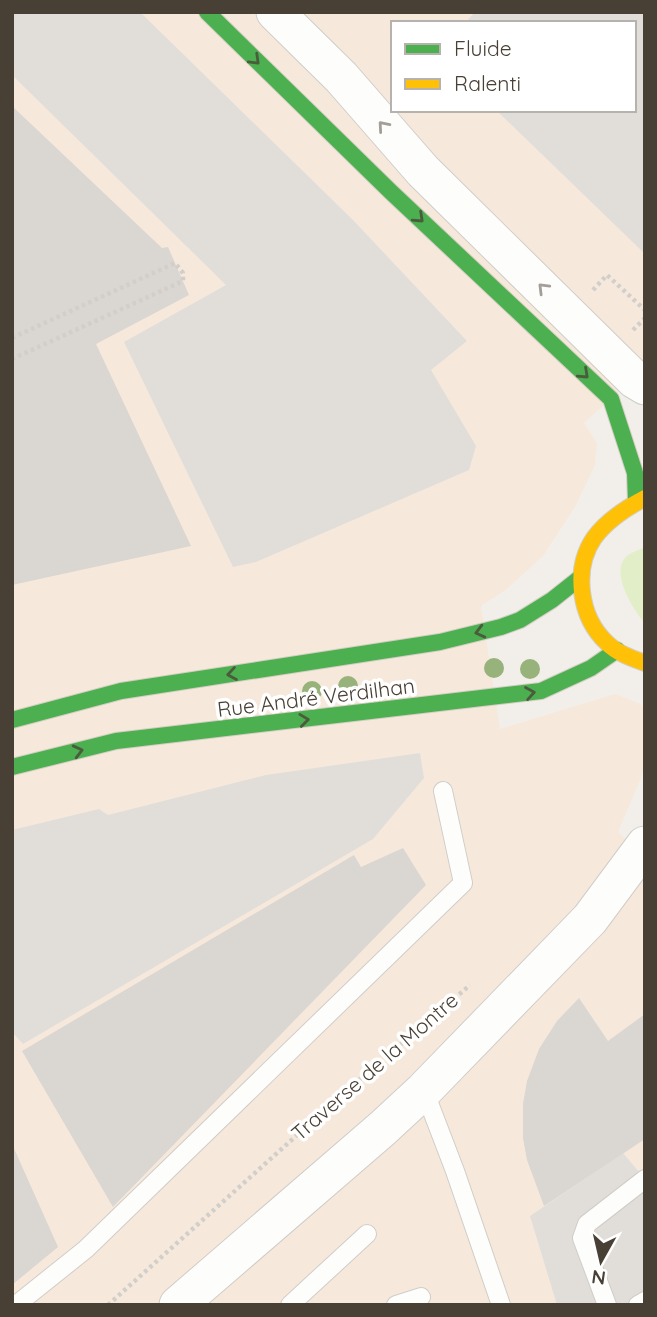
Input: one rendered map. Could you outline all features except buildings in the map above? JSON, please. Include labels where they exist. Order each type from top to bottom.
[{"type":"street","points":[[206,12],[391,192],[611,399],[641,500],[605,524],[587,548],[581,576],[585,604],[603,639],[637,660]]},
{"type":"street","points":[[275,12],[341,77],[423,171],[635,380],[645,386]]},
{"type":"street","name":"Rue André Verdilhan","points":[[12,720],[121,691],[440,642],[501,627],[520,620],[541,607],[581,576]]},
{"type":"street","name":"Rue André Verdilhan","points":[[12,767],[116,741],[512,696],[541,691],[592,668],[637,660]]},
{"type":"street","points":[[178,1305],[424,1090],[590,919],[645,845]]},
{"type":"lane","points":[[16,1305],[86,1249],[463,883],[443,791]]},
{"type":"lane","points":[[424,1090],[501,1305]]},
{"type":"lane","points":[[607,1305],[582,1238],[587,1224],[645,1179]]},
{"type":"lane","points":[[290,1305],[367,1234]]},
{"type":"lane","points":[[396,1305],[421,1297]]},
{"type":"lane","points":[[638,1305],[645,1301]]},
{"type":"path","points":[[12,338],[175,263],[183,273],[183,281],[12,359]]},
{"type":"path","name":"Traverse de la Montre","points":[[108,1305],[345,1092],[475,981]]},
{"type":"shaded area","points":[[12,12],[645,12],[645,368],[584,423],[597,443],[595,465],[575,507],[543,556],[507,589],[481,606],[500,729],[615,694],[641,704],[645,711],[645,760],[641,778],[618,832],[645,858],[645,1305],[12,1305]]},
{"type":"shaded area","points":[[12,12],[140,12],[354,221],[467,341],[431,370],[476,446],[469,470],[256,562],[233,567],[124,342],[226,285],[12,75]]},
{"type":"shaded area","points":[[475,12],[645,12],[645,254],[498,112],[636,112],[636,21],[467,21]]},
{"type":"shaded area","points":[[420,753],[424,778],[373,839],[23,1044],[12,1032],[12,830],[99,809],[108,815],[266,775]]},
{"type":"shaded area","points":[[623,1153],[645,1179],[645,1305],[557,1305],[530,1216]]},
{"type":"green space","points":[[645,547],[645,623],[625,592],[621,565],[625,558]]},
{"type":"traffic: fast","points":[[207,12],[391,192],[611,399],[635,473],[636,502]]},
{"type":"traffic: fast","points":[[12,720],[121,691],[440,642],[501,627],[520,620],[581,577]]},
{"type":"traffic: fast","points":[[12,767],[116,741],[541,691],[591,668],[617,650]]},
{"type":"traffic: slow","points":[[645,498],[617,515],[594,538],[587,550],[582,578],[585,607],[598,632],[615,650],[645,663]]}]
